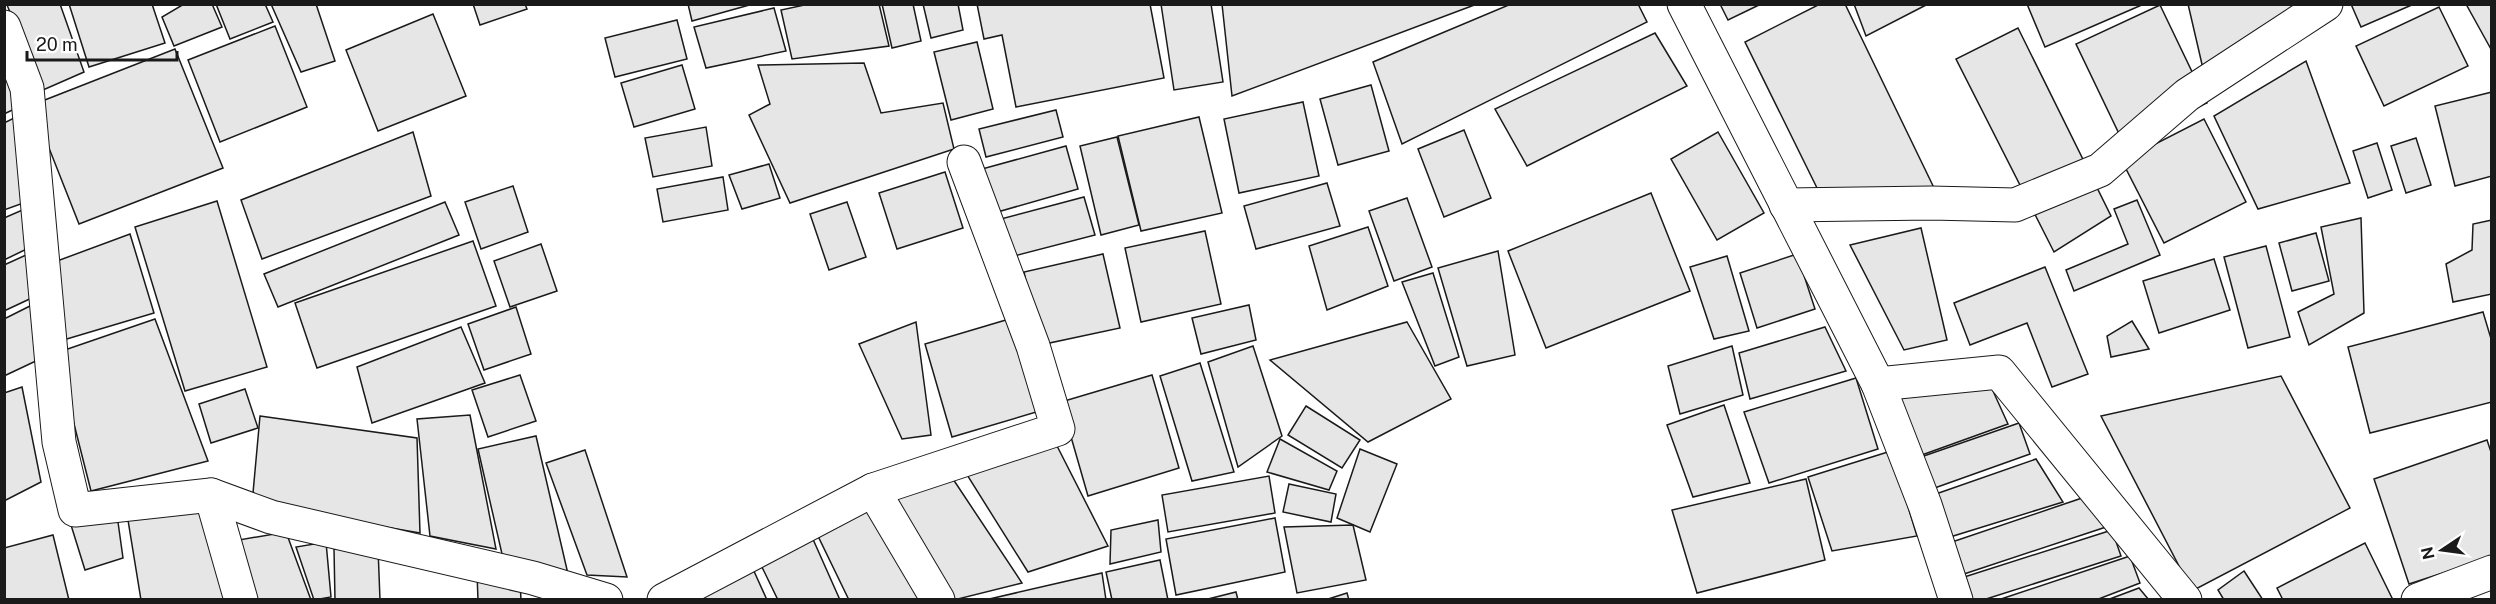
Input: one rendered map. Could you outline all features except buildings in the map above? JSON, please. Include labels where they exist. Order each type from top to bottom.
[{"type":"street","points":[[1684,4],[1878,384],[1925,505],[1956,600]]},
{"type":"street","points":[[1786,204],[2014,205],[2100,170],[2187,95],[2326,4]]},
{"type":"street","points":[[4,27],[27,88],[59,442],[75,510],[211,495],[271,518],[533,578],[606,600]]},
{"type":"street","points":[[664,600],[873,490],[1058,429],[1033,346],[964,162]]},
{"type":"street","points":[[1878,384],[1999,372],[2185,600]]},
{"type":"street","points":[[873,490],[938,600]]},
{"type":"street","points":[[211,495],[241,600]]},
{"type":"street","points":[[2418,600],[2492,572]]}]
